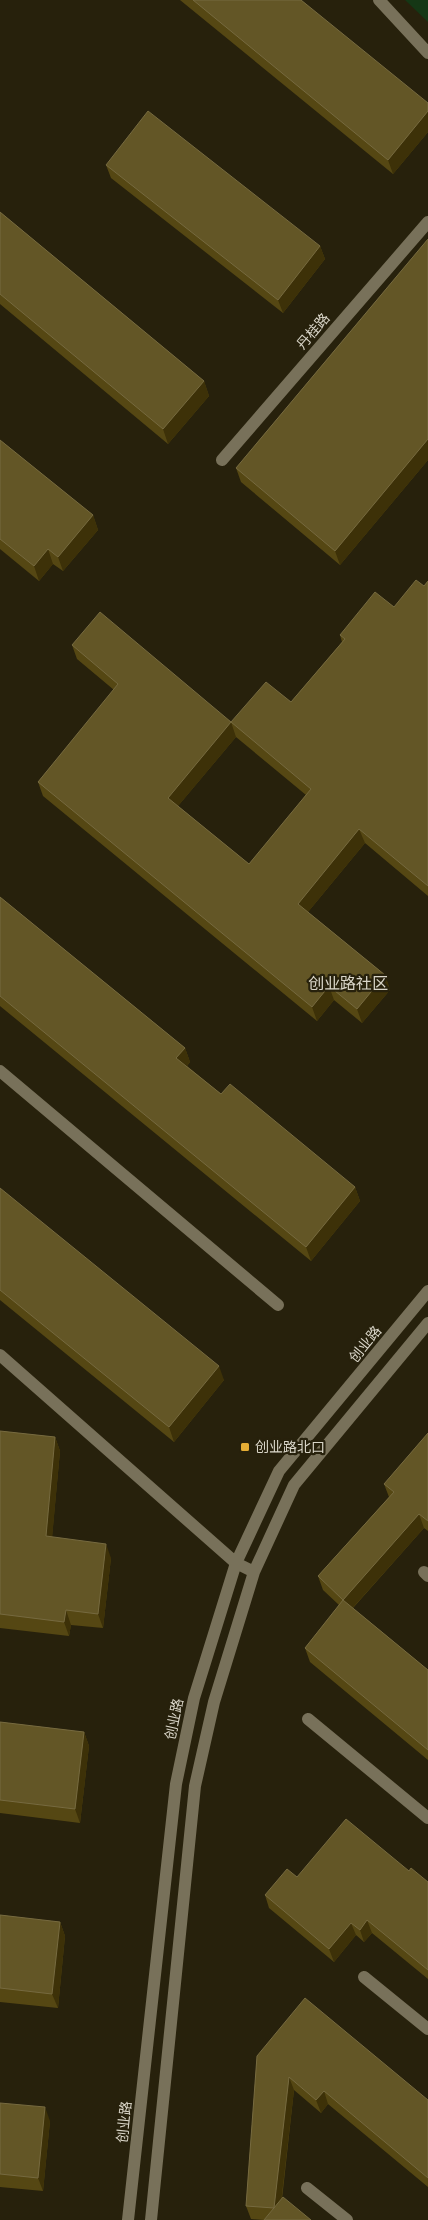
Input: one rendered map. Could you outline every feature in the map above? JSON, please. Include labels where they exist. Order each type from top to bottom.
[{"type":"street","points":[[379,0],[428,53]]},
{"type":"street","name":"丹桂路","points":[[222,460],[428,222]]},
{"type":"street","points":[[0,1071],[278,1305]]},
{"type":"street","name":"创业路","points":[[128,2220],[176,1784],[194,1698],[236,1563],[279,1471],[428,1291]]},
{"type":"street","points":[[151,2220],[195,1786],[214,1702],[254,1572],[294,1485],[428,1323]]},
{"type":"street","points":[[0,1355],[236,1563],[254,1572]]},
{"type":"street","points":[[308,1719],[428,1818]]},
{"type":"street","points":[[364,1977],[428,2029]]},
{"type":"street","points":[[307,2188],[347,2220]]},
{"type":"green space","points":[[405,0],[428,0],[428,22]]},
{"type":"building","points":[[193,0],[301,0],[428,103],[428,111],[388,160]]},
{"type":"building","points":[[148,111],[320,246],[278,300],[106,165]]},
{"type":"building","points":[[0,212],[204,381],[163,429],[0,294]]},
{"type":"building","points":[[428,239],[428,439],[335,551],[236,468]]},
{"type":"building","points":[[0,440],[93,515],[58,557],[48,549],[34,566],[0,539]]},
{"type":"building","points":[[416,580],[424,586],[428,581],[428,886],[359,829],[298,904],[385,975],[357,1009],[329,986],[312,1007],[38,782],[118,684],[72,645],[100,612],[231,722],[266,682],[291,702],[345,639],[340,635],[375,592],[394,607]],"holes":[[[231,722],[311,789],[249,864],[168,798]]]},
{"type":"building","points":[[0,897],[185,1048],[176,1058],[221,1094],[230,1084],[355,1187],[306,1247],[0,996]]},
{"type":"building","points":[[0,1188],[219,1366],[169,1427],[0,1290]]},
{"type":"building","points":[[0,1431],[55,1437],[46,1536],[106,1544],[98,1614],[66,1610],[64,1622],[0,1614]]},
{"type":"building","points":[[428,1433],[428,1521],[419,1514],[343,1600],[318,1576],[394,1492],[384,1484]]},
{"type":"building","points":[[343,1600],[428,1670],[428,1750],[305,1648]]},
{"type":"building","points":[[0,1722],[84,1732],[75,1809],[0,1800]]},
{"type":"building","points":[[346,1819],[409,1871],[411,1868],[428,1882],[428,1970],[367,1920],[360,1930],[351,1923],[329,1949],[265,1895],[287,1869],[297,1877]]},
{"type":"building","points":[[0,1915],[60,1922],[52,1994],[0,1988]]},
{"type":"building","points":[[305,1998],[428,2100],[428,2178],[324,2091],[316,2100],[289,2077],[274,2208],[246,2206],[257,2056]]},
{"type":"building","points":[[0,2103],[45,2107],[38,2178],[0,2174]]},
{"type":"building","points":[[283,2197],[311,2220],[264,2220]]},
{"type":"place","name":"创业路北口","points":[[245,1447]]},
{"type":"district","name":"创业路社区","points":[[348,983]]}]
